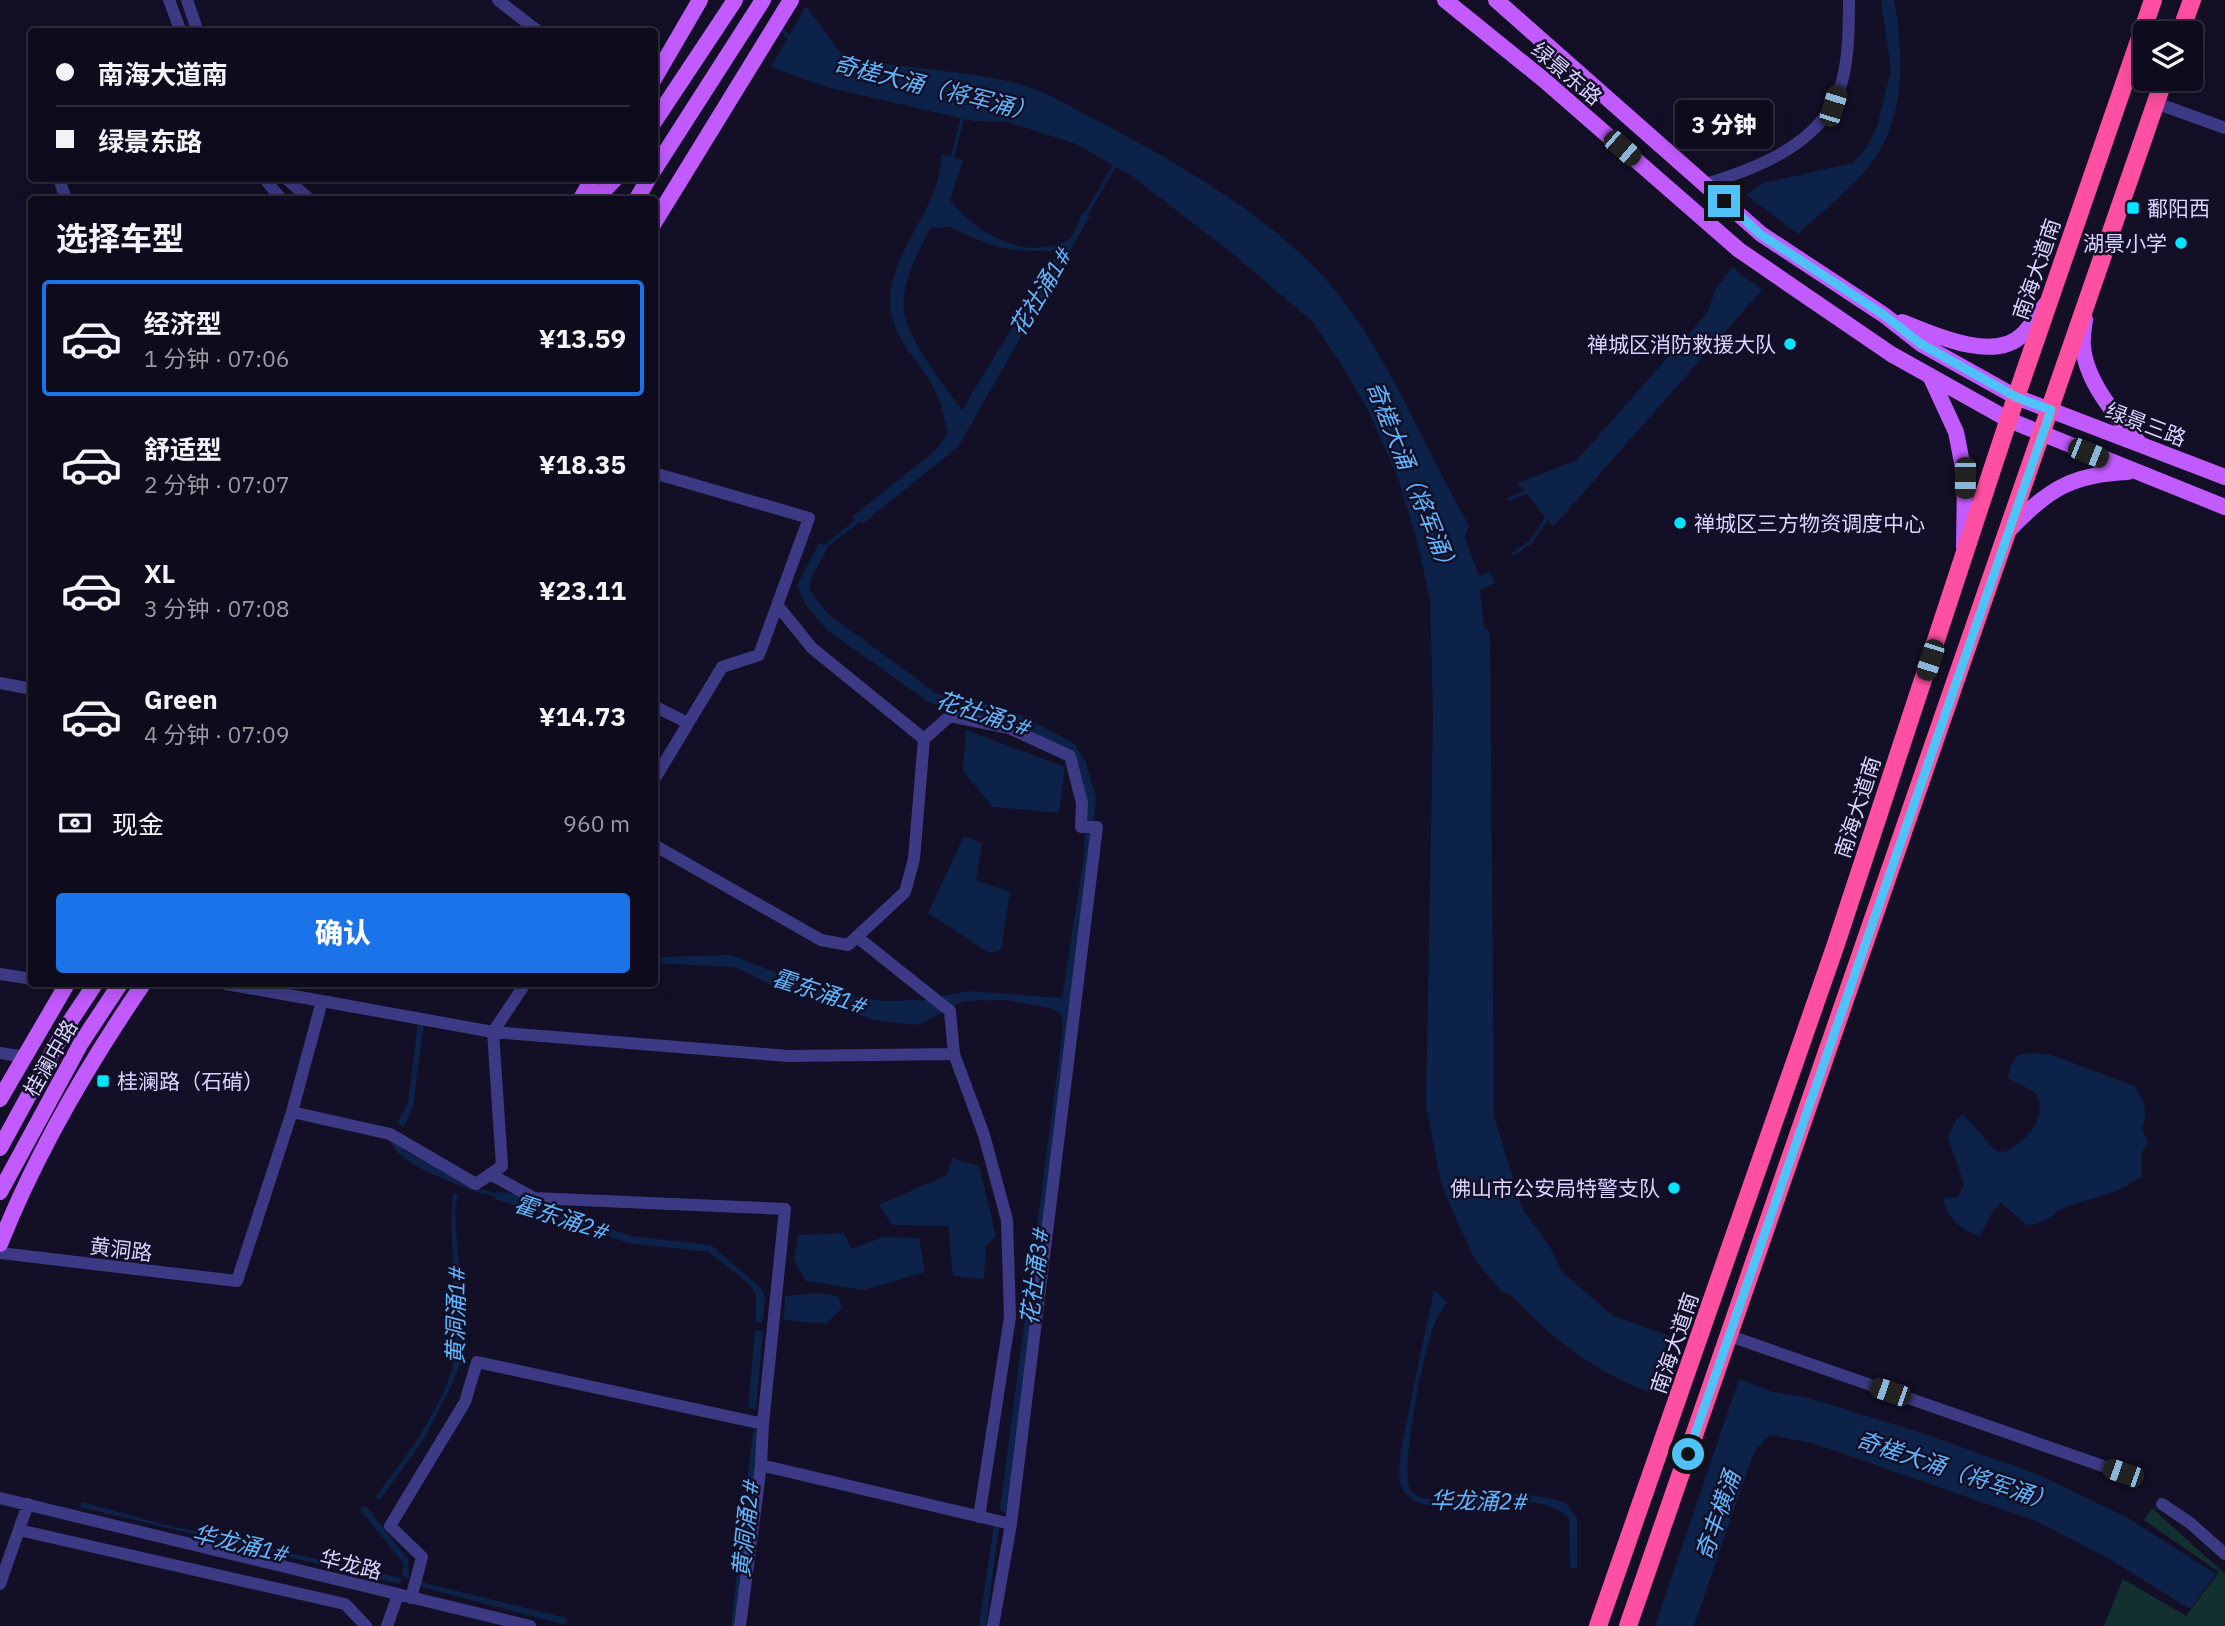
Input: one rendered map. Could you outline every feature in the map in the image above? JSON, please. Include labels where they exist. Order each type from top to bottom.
[{"type":"highway","name":"南海大道南","points":[[1598,1626],[1835,947],[2016,397],[2153,0]]},
{"type":"highway","points":[[2184,21],[2192,0]]},
{"type":"highway","points":[[1628,1626],[2160,91]]},
{"type":"main road","points":[[660,100],[717,30],[735,0]]},
{"type":"main road","points":[[658,164],[737,45],[763,0]]},
{"type":"main road","points":[[658,217],[791,0]]},
{"type":"main road","name":"绿景东路","points":[[1445,0],[1544,80],[1739,250],[1930,378],[2009,421],[2042,435]]},
{"type":"main road","name":"绿景东路","points":[[1496,0],[1760,234],[1884,315],[1921,344],[2016,397],[2051,410]]},
{"type":"main road","points":[[658,72],[699,2]]},
{"type":"main road","points":[[600,196],[614,182]]},
{"type":"main road","points":[[1884,315],[1951,341],[1991,348],[2021,338],[2050,300]]},
{"type":"main road","points":[[2087,306],[2083,347],[2091,373],[2109,407],[2141,446]]},
{"type":"main road","points":[[1930,378],[1956,432],[1965,478],[1964,555]]},
{"type":"main road","name":"绿景三路","points":[[2051,410],[2225,477]]},
{"type":"main road","points":[[2042,435],[2225,507]]},
{"type":"main road","points":[[2010,530],[2039,499],[2064,484],[2096,473],[2134,471]]},
{"type":"main road","points":[[0,1099],[65,987]]},
{"type":"main road","points":[[60,1039],[67,987]]},
{"type":"main road","name":"桂澜中路","points":[[0,1148],[60,1039],[93,987]]},
{"type":"main road","name":"桂澜中路","points":[[0,1192],[80,1043],[118,987]]},
{"type":"main road","points":[[0,1244],[40,1151],[103,1044],[141,987]]},
{"type":"street","points":[[169,0],[180,28]]},
{"type":"street","points":[[187,0],[197,28]]},
{"type":"street","points":[[498,0],[534,28]]},
{"type":"street","points":[[1706,184],[1754,169],[1807,135],[1833,106],[1844,67],[1849,0]]},
{"type":"street","points":[[2156,103],[2225,128]]},
{"type":"street","points":[[267,182],[279,196]]},
{"type":"street","points":[[290,182],[306,196]]},
{"type":"street","points":[[658,474],[809,518],[759,655],[722,667],[658,772]]},
{"type":"street","points":[[778,606],[811,648],[925,739]]},
{"type":"street","points":[[0,683],[28,688]]},
{"type":"street","points":[[658,708],[688,723]]},
{"type":"street","points":[[658,847],[821,940],[848,944],[905,892],[914,859],[925,739],[950,716],[1009,728],[1070,757],[1082,803],[1081,827],[1090,827],[1088,908],[1048,1208],[1031,1377],[1003,1522],[993,1626]]},
{"type":"street","points":[[857,937],[950,1011],[954,1054],[984,1135],[1007,1220],[1010,1317],[979,1517]]},
{"type":"street","points":[[0,974],[28,978]]},
{"type":"street","points":[[243,987],[493,1032],[788,1056],[954,1054]]},
{"type":"street","points":[[322,1001],[292,1112],[390,1134],[477,1184],[502,1166],[493,1032],[523,987]]},
{"type":"street","points":[[0,1053],[25,1057]]},
{"type":"street","name":"黄洞路","points":[[0,1253],[237,1281],[292,1112]]},
{"type":"street","points":[[490,1174],[534,1198],[785,1209],[761,1465],[740,1626]]},
{"type":"street","points":[[1730,1336],[2123,1473]]},
{"type":"street","points":[[411,1598],[422,1557],[390,1526],[465,1402],[477,1362],[763,1424]]},
{"type":"street","points":[[761,1465],[1003,1522]]},
{"type":"street","name":"华龙路","points":[[0,1498],[530,1626]]},
{"type":"street","points":[[0,1584],[28,1504]]},
{"type":"street","points":[[2162,1504],[2190,1523],[2225,1555]]},
{"type":"street","points":[[19,1530],[345,1604],[366,1626]]},
{"type":"street","points":[[304,1595],[310,1573]]},
{"type":"street","points":[[387,1626],[398,1595]]},
{"type":"green space","points":[[2152,1508],[2225,1574],[2225,1626],[2104,1626],[2123,1579],[2186,1616],[2219,1572],[2144,1520]]},
{"type":"water","points":[[1881,0],[1894,0],[1900,41],[1897,105],[1891,125],[1883,144],[1864,172],[1798,234],[1746,195],[1763,183],[1853,163],[1868,146],[1877,127],[1891,70]]},
{"type":"water","points":[[806,6],[839,51],[859,60],[974,75],[1033,88],[1162,156],[1232,200],[1297,250],[1324,278],[1366,333],[1469,525],[1465,538],[1479,576],[1489,572],[1495,582],[1480,591],[1484,627],[1490,633],[1494,1116],[1522,1208],[1550,1247],[1562,1272],[1613,1316],[1670,1336],[1649,1392],[1610,1374],[1574,1352],[1542,1326],[1512,1296],[1502,1292],[1475,1260],[1441,1183],[1426,1105],[1433,717],[1430,599],[1416,537],[1398,478],[1367,408],[1341,364],[1313,322],[1227,249],[1130,175],[1076,144],[1008,122],[973,121],[826,87],[771,67]]},
{"type":"water","points":[[942,154],[963,160],[950,200],[982,229],[1008,243],[1037,248],[1059,244],[1071,237],[1083,212],[1090,216],[958,447],[862,524],[852,517],[936,450],[948,433],[936,392],[895,327],[890,300],[897,266],[936,186]],"holes":[[[950,227],[1003,248],[1027,251],[1059,250],[962,410],[928,363],[912,335],[904,311],[905,290],[911,270],[928,232],[931,228]]]},
{"type":"water","points":[[1732,267],[1762,290],[1553,527],[1518,483],[1577,460],[1707,313],[1716,289]]},
{"type":"water","name":"霍东涌1#","points":[[819,543],[828,548],[811,578],[809,589],[827,613],[937,694],[961,696],[1023,716],[1073,743],[1085,760],[1096,798],[1086,916],[1007,1515],[1000,1509],[1063,1027],[1061,1014],[1050,1008],[1006,1000],[964,1001],[918,1025],[873,1020],[771,985],[735,967],[658,963],[658,956],[731,955],[829,993],[885,1001],[924,1000],[968,991],[1062,998],[1083,862],[1087,806],[1076,765],[1053,743],[1020,726],[930,703],[827,630],[805,604],[797,585]]},
{"type":"water","points":[[966,730],[1065,767],[1059,813],[993,807],[963,771]]},
{"type":"water","points":[[964,836],[982,843],[976,880],[1010,892],[1001,950],[989,953],[928,913]]},
{"type":"water","points":[[418,1021],[424,1022],[413,1107],[404,1127],[397,1123],[408,1103]]},
{"type":"water","points":[[2018,1055],[2052,1055],[2134,1086],[2145,1107],[2142,1130],[2148,1141],[2142,1153],[2142,1176],[2116,1191],[2065,1207],[2035,1224],[2027,1225],[2001,1203],[1994,1209],[1980,1236],[1956,1222],[1945,1205],[1943,1198],[1958,1197],[1964,1184],[1948,1138],[1955,1122],[1963,1114],[1996,1151],[2005,1152],[2028,1135],[2039,1112],[2036,1093],[2008,1078],[2011,1064]]},
{"type":"water","points":[[398,1142],[405,1151],[485,1192],[482,1194],[445,1180],[417,1166],[396,1151],[391,1143]]},
{"type":"water","points":[[952,1158],[979,1166],[996,1236],[986,1246],[984,1279],[953,1276],[948,1226],[892,1225],[879,1205],[947,1175]]},
{"type":"water","points":[[497,1192],[510,1193],[631,1236],[711,1245],[760,1287],[765,1296],[763,1322],[756,1322],[756,1294],[747,1282],[708,1252],[628,1243],[495,1199]]},
{"type":"water","points":[[453,1193],[458,1195],[455,1211],[465,1352],[450,1389],[424,1439],[380,1500],[375,1497],[398,1468],[434,1412],[454,1358],[456,1317]]},
{"type":"water","points":[[844,1233],[851,1249],[883,1237],[919,1238],[925,1272],[864,1290],[806,1281],[794,1260],[798,1235]]},
{"type":"water","name":"华龙涌2#","points":[[1434,1290],[1447,1302],[1434,1325],[1419,1384],[1408,1464],[1408,1482],[1412,1492],[1434,1500],[1517,1494],[1565,1502],[1577,1518],[1577,1568],[1570,1568],[1569,1518],[1557,1510],[1521,1501],[1428,1505],[1413,1500],[1403,1490],[1399,1474],[1401,1452]]},
{"type":"water","points":[[817,1293],[838,1296],[842,1308],[826,1324],[784,1320],[785,1296]]},
{"type":"water","points":[[755,1330],[763,1331],[756,1409],[748,1408]]},
{"type":"water","name":"奇丰横涌","points":[[1739,1379],[1773,1392],[1805,1397],[1922,1433],[2037,1474],[2128,1518],[2216,1574],[2190,1609],[2106,1557],[2038,1522],[1815,1444],[1771,1435],[1758,1447],[1751,1460],[1694,1626],[1655,1626]]},
{"type":"water","name":"黄洞涌2#","points":[[753,1431],[760,1432],[737,1626],[731,1626]]},
{"type":"water","name":"华龙涌1#","points":[[82,1502],[163,1524],[401,1578],[400,1584],[80,1507]]},
{"type":"water","points":[[366,1506],[408,1559],[409,1578],[402,1576],[404,1564],[359,1508]]},
{"type":"water","points":[[994,1524],[999,1528],[986,1626],[979,1626]]},
{"type":"water","points":[[421,1582],[567,1618],[565,1625],[422,1587]]},
{"type":"waterway","name":"奇槎大涌（将军涌）","points":[[780,27],[791,40]]},
{"type":"waterway","name":"花社涌3#","points":[[952,159],[963,115]]},
{"type":"waterway","name":"花社涌1#","points":[[1085,216],[1116,163]]},
{"type":"waterway","points":[[1509,499],[1529,491]]},
{"type":"waterway","points":[[1513,554],[1531,542],[1549,515]]},
{"type":"waterway","name":"花社涌3#","points":[[823,548],[860,519]]},
{"type":"waterway","name":"霍东涌2#","points":[[483,1191],[499,1196]]},
{"type":"place","name":"鄱阳西","points":[[2133,208]]},
{"type":"place","name":"湖景小学","points":[[2181,243]]},
{"type":"place","name":"禅城区消防救援大队","points":[[1790,344]]},
{"type":"place","name":"禅城区三方物资调度中心","points":[[1680,523]]},
{"type":"place","name":"桂澜路（石𬒔）","points":[[103,1081]]},
{"type":"place","name":"佛山市公安局特警支队","points":[[1674,1188]]},
{"type":"route","points":[[1688,1454],[2051,410],[2016,397],[1921,344],[1884,315],[1760,234],[1724,201]]},
{"type":"water label","name":"黄洞涌1#","points":[[455,1315]]}]
